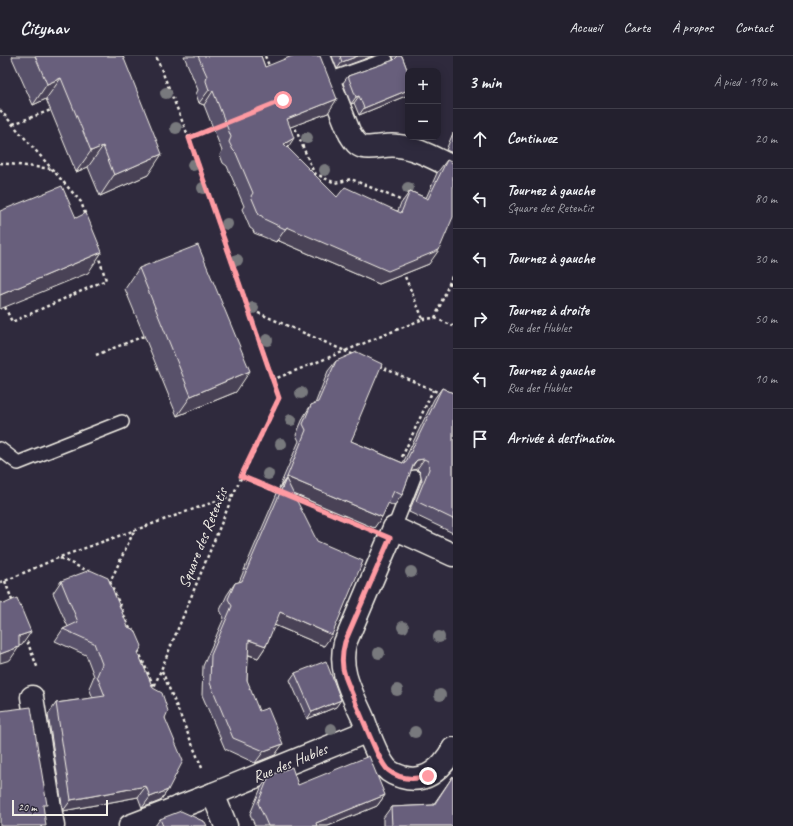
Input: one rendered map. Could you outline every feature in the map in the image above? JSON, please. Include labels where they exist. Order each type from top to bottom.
[{"type":"street","points":[[319,56],[355,143],[362,147],[372,148],[396,145],[408,147],[453,167]]},
{"type":"street","points":[[453,555],[392,533],[345,642],[342,653],[344,675],[368,732],[382,762],[387,769],[396,775],[406,778],[418,779],[428,776],[439,768],[453,749]]},
{"type":"street","points":[[32,697],[53,826]]},
{"type":"street","name":"Rue des Hubles","points":[[130,826],[368,732]]},
{"type":"street","points":[[213,794],[226,826]]},
{"type":"lane","points":[[329,80],[386,60]]},
{"type":"lane","points":[[0,449],[18,463],[122,422]]},
{"type":"lane","points":[[392,533],[414,477]]},
{"type":"path","name":"Square des Retentis","points":[[136,645],[154,688],[241,476],[279,398],[189,138],[156,56]]},
{"type":"path","points":[[0,110],[54,169],[81,202],[88,223]]},
{"type":"path","points":[[13,124],[51,110]]},
{"type":"path","points":[[189,138],[218,126]]},
{"type":"path","points":[[0,164],[54,169]]},
{"type":"path","points":[[5,307],[12,322],[106,280],[97,252]]},
{"type":"path","points":[[402,269],[422,319]]},
{"type":"path","points":[[435,318],[453,274]]},
{"type":"path","points":[[247,308],[358,357]]},
{"type":"path","points":[[272,380],[422,319],[435,318],[452,325]]},
{"type":"path","points":[[96,355],[144,336]]},
{"type":"path","points":[[378,366],[446,396]]},
{"type":"path","points":[[414,477],[397,468],[433,390]]},
{"type":"path","points":[[241,476],[284,494]]},
{"type":"path","points":[[0,582],[5,582],[60,557],[233,495]]},
{"type":"path","points":[[291,497],[392,533]]},
{"type":"path","points":[[110,582],[134,530]]},
{"type":"path","points":[[60,557],[96,575]]},
{"type":"path","points":[[103,578],[110,582],[130,631]]},
{"type":"path","points":[[5,582],[16,610]]},
{"type":"path","points":[[24,631],[47,694],[32,697]]},
{"type":"path","points":[[161,670],[213,794]]},
{"type":"building","points":[[35,56],[123,56],[162,154],[114,175],[103,146],[91,151],[61,78],[47,84]]},
{"type":"building","points":[[198,56],[261,56],[265,67],[292,56],[320,56],[337,99],[287,119],[294,138],[284,144],[337,197],[345,187],[401,213],[410,191],[428,199],[447,160],[453,163],[453,217],[439,250],[388,271],[287,227],[285,229],[259,215],[251,196],[253,193],[236,153],[229,142],[231,137],[213,91],[209,90],[206,81],[207,76]]},
{"type":"building","points":[[340,56],[358,56],[342,62]]},
{"type":"building","points":[[398,56],[402,56],[406,68],[405,68],[405,91],[364,108],[359,96],[356,97],[348,76],[394,60]]},
{"type":"building","points":[[62,186],[76,218],[86,213],[102,252],[0,295],[0,211]]},
{"type":"building","points":[[198,245],[250,371],[191,396],[139,268]]},
{"type":"building","points":[[357,352],[382,364],[351,441],[405,464],[442,388],[453,393],[453,519],[416,501],[429,469],[428,461],[424,459],[417,460],[414,463],[402,495],[394,491],[382,517],[287,477],[306,430],[303,424],[311,405],[318,402],[336,361]]},
{"type":"building","points":[[286,479],[317,541],[363,561],[332,635],[280,612],[266,646],[249,640],[247,680],[250,687],[249,689],[250,688],[259,711],[268,708],[283,744],[264,751],[233,738],[210,683],[211,655],[232,606],[228,599],[235,583],[242,581]]},
{"type":"building","points":[[90,570],[108,578],[128,627],[135,630],[142,646],[138,653],[153,688],[162,693],[168,711],[165,718],[183,761],[168,790],[150,797],[146,786],[71,800],[56,703],[105,696],[97,676],[102,664],[94,643],[63,629],[78,622],[61,581]]},
{"type":"building","points":[[17,598],[31,632],[19,636],[19,647],[0,654],[0,602],[4,604]]},
{"type":"building","points":[[326,661],[341,700],[312,712],[295,673]]},
{"type":"building","points":[[31,707],[47,805],[43,805],[46,826],[0,826],[0,711]]},
{"type":"building","points":[[369,756],[385,795],[316,823],[317,826],[268,826],[258,803],[269,776],[292,767],[298,785]]},
{"type":"building","points":[[453,776],[453,826],[392,826],[391,807],[434,805]]},
{"type":"building","points":[[181,811],[205,822],[207,826],[163,826],[160,819]]},
{"type":"route","points":[[283,100],[189,138],[279,398],[241,476],[390,538],[345,642],[342,653],[344,675],[368,732],[382,762],[387,769],[396,775],[406,778],[418,779],[428,776]]}]
